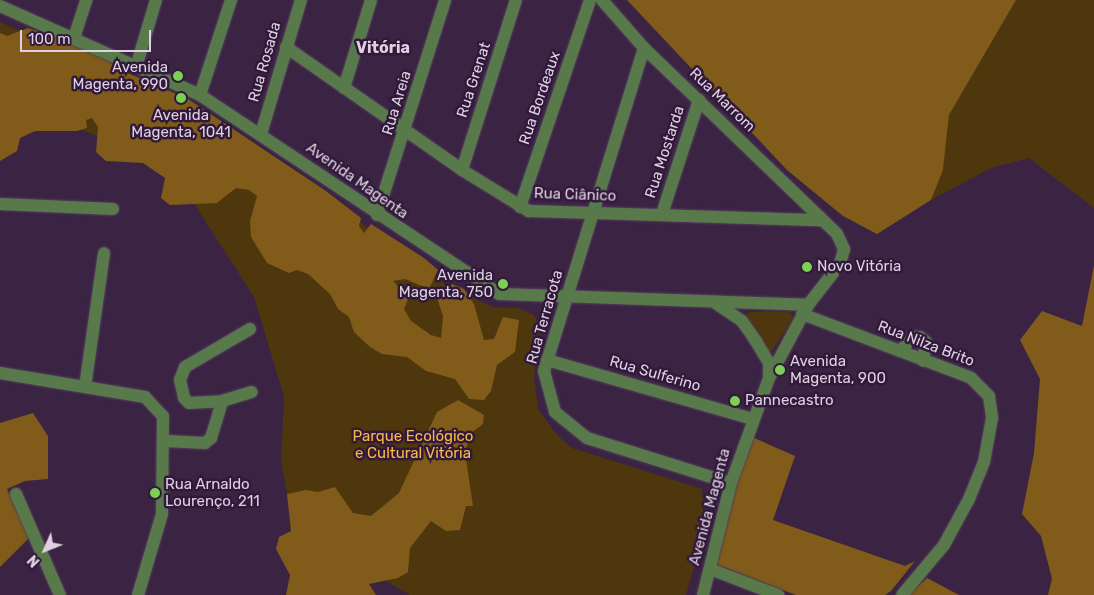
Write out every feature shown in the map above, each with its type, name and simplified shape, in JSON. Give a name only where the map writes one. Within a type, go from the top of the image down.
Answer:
[{"type":"street","points":[[74,38],[86,0]]},
{"type":"street","points":[[136,67],[156,0]]},
{"type":"street","points":[[200,95],[231,0]]},
{"type":"street","name":"Rua Rosada","points":[[261,134],[301,0]]},
{"type":"street","points":[[344,88],[371,0]]},
{"type":"street","name":"Rua Areia","points":[[377,215],[406,130],[445,0]]},
{"type":"street","name":"Rua Grenat","points":[[462,170],[516,0]]},
{"type":"street","name":"Rua Bordeaux","points":[[520,207],[590,0]]},
{"type":"street","name":"Rua Marrom","points":[[602,0],[644,48],[837,234],[844,249],[840,264],[805,310]]},
{"type":"street","name":"Avenida Magenta","points":[[8,5],[74,38],[200,95],[261,134],[377,215],[499,294],[744,304],[805,310],[769,378],[730,483],[703,595]]},
{"type":"street","name":"Rua Ciânico","points":[[286,47],[462,170],[529,211],[822,220]]},
{"type":"street","name":"Rua Terracota","points":[[644,48],[544,371],[555,412],[587,438],[730,483]]},
{"type":"street","name":"Rua Mostarda","points":[[662,214],[699,100]]},
{"type":"street","points":[[0,204],[113,209]]},
{"type":"street","points":[[85,387],[104,253]]},
{"type":"street","points":[[715,303],[736,318],[769,363],[769,378]]},
{"type":"street","points":[[736,318],[744,304]]},
{"type":"street","name":"Rua Nilza Brito","points":[[805,310],[900,351],[971,378],[982,387],[993,406],[984,462],[969,499],[931,564],[902,595]]},
{"type":"street","points":[[250,329],[183,371],[181,389],[189,403],[222,402],[252,392]]},
{"type":"street","points":[[900,351],[913,337],[920,337],[926,342],[924,360]]},
{"type":"street","name":"Rua Sulferino","points":[[547,360],[753,419]]},
{"type":"street","points":[[0,373],[145,397],[163,416],[166,441],[162,514],[138,595]]},
{"type":"street","points":[[166,441],[205,444],[211,438],[222,402]]},
{"type":"street","points":[[16,494],[60,595]]},
{"type":"street","points":[[931,564],[947,561]]},
{"type":"street","points":[[710,569],[778,595]]},
{"type":"green space","points":[[1016,0],[1094,0],[1094,208],[1029,158],[991,168],[931,200],[943,170],[949,115]]},
{"type":"green space","name":"Parque Ecológico e Cultural Vitória","points":[[0,22],[115,73],[330,200],[446,285],[493,307],[519,308],[534,315],[540,327],[534,377],[538,409],[557,435],[572,448],[702,489],[704,532],[686,595],[410,595],[293,526],[281,461],[284,397],[254,297],[173,171],[0,92]]},
{"type":"green space","points":[[749,312],[788,312],[795,317],[770,353],[746,317]]},
{"type":"shaded area","points":[[627,0],[1016,0],[949,115],[943,170],[931,200],[877,234],[843,216],[787,170]]},
{"type":"shaded area","points":[[28,28],[43,33],[65,32],[95,48],[121,70],[188,99],[326,191],[361,218],[359,226],[364,233],[371,224],[424,258],[438,270],[429,289],[405,279],[393,281],[409,297],[404,309],[411,321],[431,335],[441,338],[443,316],[437,298],[452,284],[464,289],[474,304],[484,340],[494,339],[503,317],[519,320],[515,352],[497,365],[491,391],[484,400],[469,399],[455,379],[426,371],[407,357],[382,354],[370,347],[354,332],[349,317],[338,309],[330,294],[308,274],[297,270],[289,273],[267,263],[251,237],[250,221],[257,196],[249,190],[236,188],[217,203],[170,205],[161,198],[165,178],[143,163],[106,161],[96,152],[98,127],[92,118],[86,120],[87,128],[77,131],[35,131],[20,138],[17,151],[0,161],[0,33],[7,36]]},
{"type":"shaded area","points":[[1094,265],[1094,595],[1048,595],[1052,579],[1041,536],[1022,514],[1034,453],[1040,379],[1020,340],[1042,311],[1082,326]]},
{"type":"shaded area","points":[[458,400],[484,415],[483,424],[471,433],[465,452],[473,506],[466,506],[460,530],[446,531],[431,521],[410,548],[408,572],[398,578],[369,584],[376,595],[286,595],[290,575],[276,549],[279,537],[291,531],[287,494],[306,490],[318,492],[335,487],[353,513],[371,516],[399,493],[437,412]]},
{"type":"shaded area","points":[[33,413],[48,436],[48,479],[25,481],[7,489],[29,538],[0,567],[0,423]]},
{"type":"shaded area","points":[[752,437],[795,456],[773,520],[905,566],[915,561],[891,591],[885,595],[796,595],[713,563],[735,484]]},
{"type":"shaded area","points":[[927,578],[959,595],[908,595]]},
{"type":"place","name":"Avenida Magenta, 990","points":[[178,76]]},
{"type":"place","name":"Avenida Magenta, 1041","points":[[181,98]]},
{"type":"place","name":"Novo Vitória","points":[[807,267]]},
{"type":"place","name":"Avenida Magenta, 750","points":[[503,284]]},
{"type":"place","name":"Avenida Magenta, 900","points":[[780,370]]},
{"type":"place","name":"Pannecastro","points":[[735,401]]},
{"type":"place","name":"Rua Arnaldo Lourenço, 211","points":[[155,493]]},
{"type":"district","name":"Vitória","points":[[383,48]]}]
